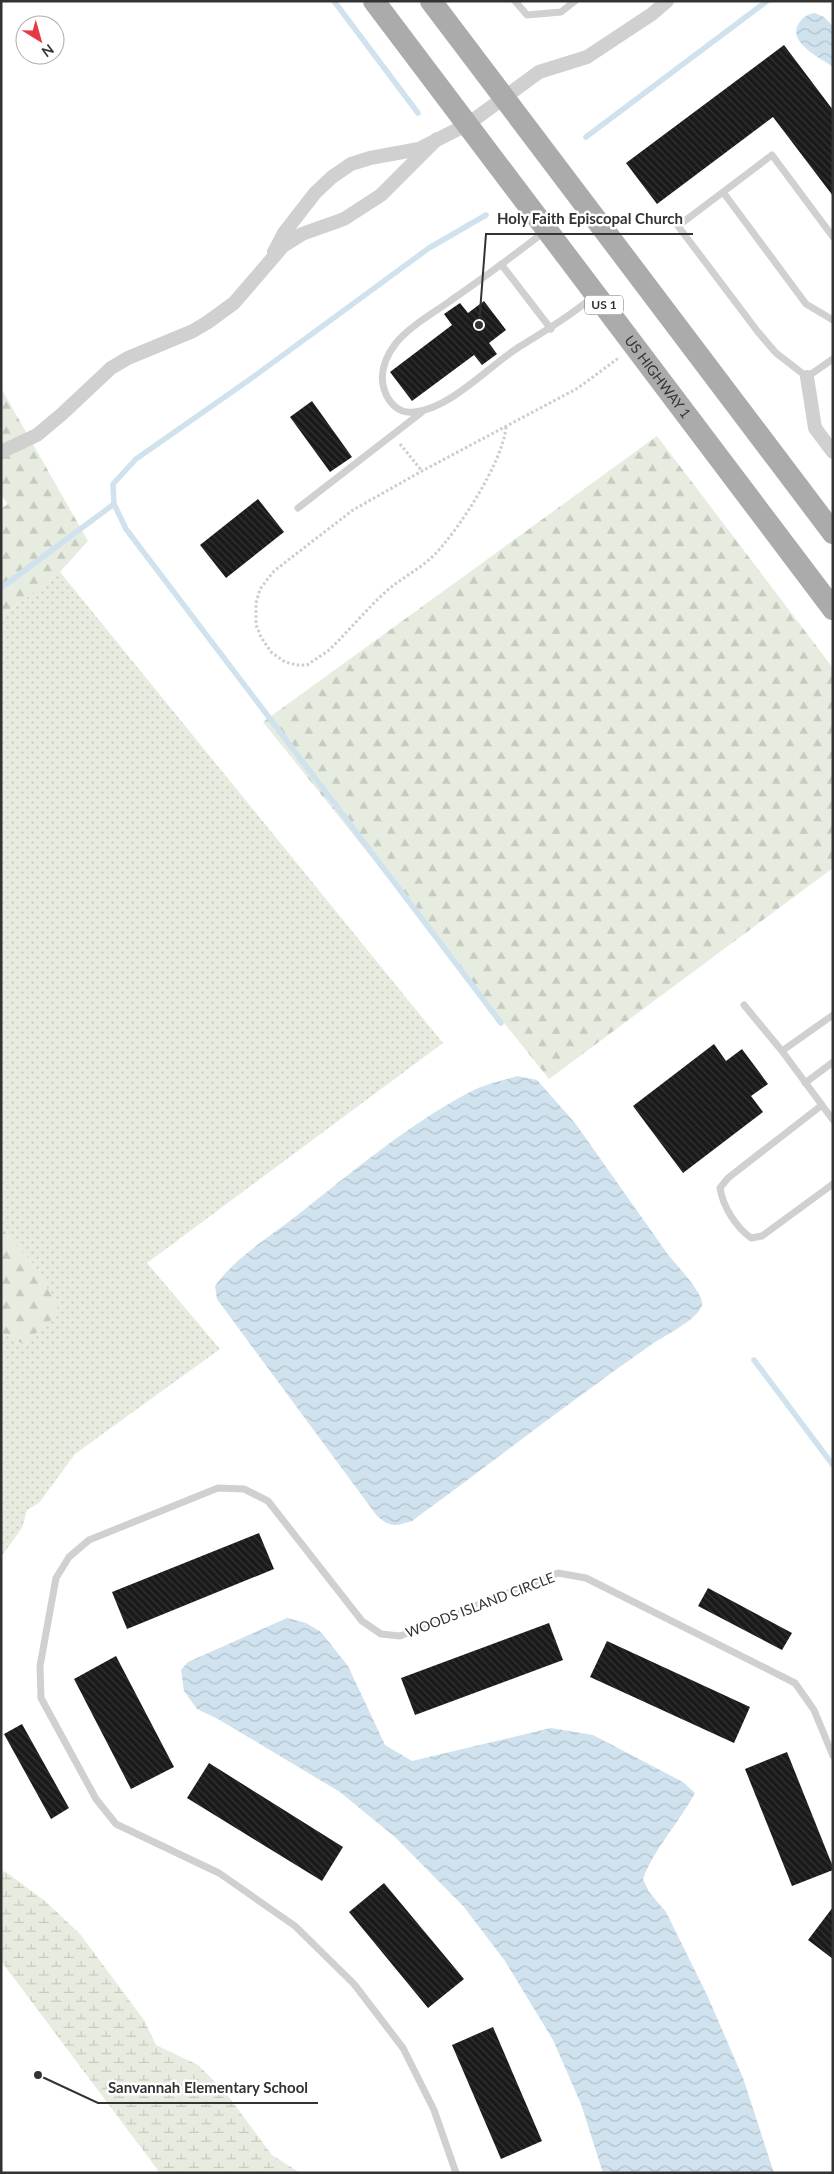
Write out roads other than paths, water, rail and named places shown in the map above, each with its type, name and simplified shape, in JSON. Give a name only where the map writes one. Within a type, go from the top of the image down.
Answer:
[{"type":"main road","name":"US HIGHWAY 1","points":[[374,1],[833,609]]},
{"type":"main road","points":[[432,1],[833,533]]},
{"type":"street","points":[[271,258],[284,234],[315,193],[332,176],[351,164],[370,158],[419,149],[468,124],[539,72],[587,57],[652,14],[667,1]]},
{"type":"street","points":[[1,452],[37,435],[111,368],[128,358],[193,331],[208,322],[234,302],[283,246],[302,234],[344,218],[380,195],[436,139]]},
{"type":"street","points":[[807,377],[815,428],[833,452]]},
{"type":"lane","points":[[515,1],[527,15],[561,12],[575,1]]},
{"type":"lane","points":[[833,237],[772,155],[678,226],[776,353],[807,377],[833,359]]},
{"type":"lane","points":[[723,192],[806,304],[833,320]]},
{"type":"lane","points":[[547,230],[426,318],[398,342],[388,355],[383,369],[382,382],[386,396],[392,405],[409,412],[443,402],[519,347],[551,329],[596,294]]},
{"type":"lane","points":[[501,264],[551,329]]},
{"type":"lane","points":[[298,508],[427,408]]},
{"type":"lane","points":[[744,1005],[782,1051],[833,1120]]},
{"type":"lane","points":[[782,1051],[833,1015]]},
{"type":"lane","points":[[805,1083],[833,1062]]},
{"type":"lane","points":[[822,1106],[728,1178],[720,1188],[723,1202],[744,1232],[751,1238],[762,1236],[833,1184]]},
{"type":"lane","name":"WOODS ISLAND CIRCLE","points":[[456,2173],[434,2110],[403,2048],[354,1984],[295,1926],[219,1873],[116,1824],[96,1800],[41,1698],[40,1666],[56,1578],[69,1557],[89,1540],[218,1488],[244,1488],[260,1495],[277,1510],[362,1621],[381,1634],[400,1636],[558,1574],[586,1578],[795,1683],[814,1710],[833,1756]]},
{"type":"water","points":[[815,13],[824,17],[833,26],[833,67],[807,49],[797,37],[796,30],[799,23],[806,16]]},
{"type":"water","points":[[517,1076],[537,1080],[575,1123],[669,1256],[695,1287],[702,1300],[702,1305],[699,1311],[686,1323],[618,1368],[412,1521],[398,1525],[386,1523],[377,1516],[217,1299],[215,1286],[232,1266],[252,1249],[402,1134],[475,1089]]},
{"type":"water","points":[[287,1618],[306,1623],[321,1632],[348,1666],[385,1745],[412,1761],[551,1728],[593,1735],[683,1782],[695,1793],[654,1856],[643,1879],[649,1892],[666,1912],[707,1995],[743,2078],[774,2173],[603,2173],[581,2104],[553,2040],[505,1961],[464,1907],[396,1838],[340,1792],[218,1719],[197,1709],[184,1691],[181,1670],[188,1662]]},
{"type":"waterway","points":[[334,1],[418,113]]},
{"type":"waterway","points":[[586,137],[767,1]]},
{"type":"waterway","points":[[486,215],[429,248],[249,380],[136,459],[113,484],[114,504],[126,529],[501,1023]]},
{"type":"waterway","points":[[1,588],[114,504]]},
{"type":"waterway","points":[[754,1360],[833,1465]]},
{"type":"place","name":"Holy Faith Episcopal Church","points":[[479,325]]},
{"type":"place","name":"Sanvannah Elementary School","points":[[38,2075]]}]
